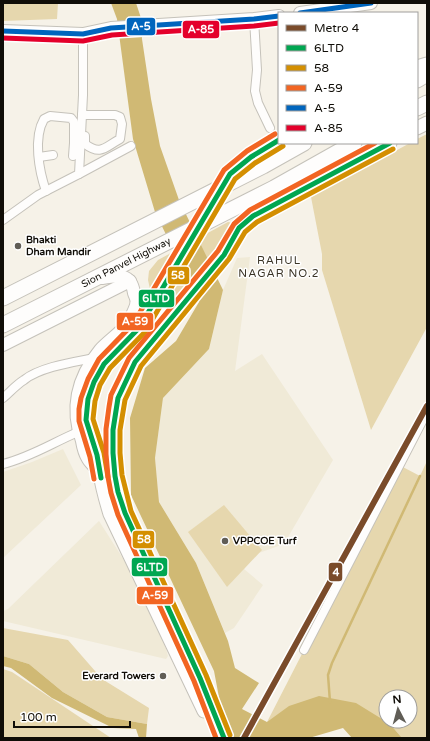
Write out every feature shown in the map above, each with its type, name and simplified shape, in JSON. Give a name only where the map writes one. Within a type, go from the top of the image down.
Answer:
[{"type":"highway","points":[[418,79],[427,74]]},
{"type":"highway","points":[[418,108],[427,103]]},
{"type":"highway","points":[[3,298],[302,144]]},
{"type":"highway","name":"Sion Panvel Highway","points":[[3,325],[274,188],[352,144]]},
{"type":"main road","points":[[418,128],[427,123]]},
{"type":"main road","points":[[200,689],[115,526],[104,495],[97,455],[86,420],[86,410],[94,382],[104,364],[139,328],[146,318],[230,174],[260,150],[278,141]]},
{"type":"main road","points":[[239,228],[253,216],[388,144]]},
{"type":"main road","points":[[218,735],[200,689],[122,508],[114,463],[114,417],[118,399],[135,362],[224,255],[239,228],[257,205],[274,188]]},
{"type":"main road","points":[[137,302],[175,315]]},
{"type":"street","points":[[307,12],[371,3]]},
{"type":"street","points":[[3,31],[83,34],[111,28],[278,16]]},
{"type":"street","points":[[254,19],[257,70],[256,91],[258,103],[270,128]]},
{"type":"street","points":[[83,34],[84,115],[85,144],[98,151],[120,139],[122,124],[120,117],[109,114],[84,115]]},
{"type":"street","points":[[74,156],[84,115]]},
{"type":"street","points":[[46,191],[40,171],[38,138],[42,122],[46,118],[50,116],[61,116],[74,120],[79,174]]},
{"type":"street","points":[[110,145],[114,155]]},
{"type":"street","points":[[3,220],[8,215],[46,191],[131,146]]},
{"type":"street","points":[[39,157],[53,155]]},
{"type":"street","points":[[91,280],[121,276],[130,281],[133,285],[137,302],[126,325],[94,358],[81,381],[77,395],[76,411],[78,432],[88,459],[100,473]]},
{"type":"street","points":[[3,345],[130,281]]},
{"type":"street","points":[[3,398],[25,379],[39,372],[53,367],[94,358]]},
{"type":"street","points":[[304,650],[427,412]]},
{"type":"street","points":[[3,464],[35,454],[78,432]]},
{"type":"shaded area","points":[[3,3],[58,3],[57,19],[3,21]]},
{"type":"shaded area","points":[[111,3],[136,3],[141,18],[142,39],[160,146],[179,200],[223,290],[209,349],[163,398],[155,458],[159,502],[196,563],[228,641],[235,668],[259,683],[242,709],[267,722],[289,706],[319,696],[356,703],[378,717],[378,729],[394,729],[402,738],[352,738],[343,728],[309,738],[211,738],[226,734],[214,671],[131,495],[130,418],[145,368],[176,341],[199,302],[155,212],[133,139],[117,19]]},
{"type":"shaded area","points":[[427,134],[427,327],[371,430],[322,270],[322,254],[311,197],[408,144],[418,144],[418,138]]},
{"type":"shaded area","points":[[228,222],[233,223],[221,244],[206,268],[188,289],[170,304],[163,302],[155,296],[150,289],[148,280],[149,271],[158,260]]},
{"type":"shaded area","points":[[250,257],[235,371],[262,354],[333,460],[284,544],[253,555],[244,569],[263,585],[234,628],[225,633],[196,563],[159,502],[155,458],[163,398],[209,349],[223,290],[237,258]]},
{"type":"shaded area","points":[[63,449],[81,485],[3,558],[3,472]]},
{"type":"shaded area","points":[[427,461],[427,738],[402,738],[394,729],[418,729],[418,689],[378,689],[378,724],[266,724],[399,465],[420,476]]},
{"type":"shaded area","name":"VPPCOE Turf","points":[[224,505],[262,550],[227,587],[188,532]]},
{"type":"shaded area","points":[[99,521],[129,568],[161,631],[168,656],[166,659],[3,621],[3,611],[8,609]]},
{"type":"shaded area","points":[[3,628],[68,640],[102,679],[149,708],[147,724],[107,717],[63,692],[29,664],[3,656]]},
{"type":"shaded area","points":[[3,656],[29,664],[63,692],[107,717],[147,724],[146,738],[139,738],[136,729],[113,728],[52,698],[11,668],[3,666]]},
{"type":"shaded area","points":[[3,669],[12,672],[111,738],[3,738]]},
{"type":"waterway","points":[[330,702],[328,675],[332,663],[420,476]]},
{"type":"metro line","name":"4","points":[[244,738],[427,406]]},
{"type":"transit line","name":"A-5","points":[[307,12],[371,3]]},
{"type":"transit line","name":"A-5","points":[[3,31],[83,34],[111,28],[278,16]]},
{"type":"transit line","name":"A-85","points":[[3,38],[83,41],[112,35],[278,23]]},
{"type":"transit line","name":"A-59","points":[[94,479],[90,457],[79,421],[81,398],[88,379],[99,359],[133,324],[224,170],[247,151],[275,134]]},
{"type":"transit line","name":"6LTD","points":[[101,478],[97,455],[86,420],[88,399],[94,382],[104,364],[139,328],[230,174],[251,157],[278,141]]},
{"type":"transit line","name":"A-59","points":[[216,738],[194,681],[118,515],[111,493],[106,454],[106,429],[111,395],[129,358],[218,251],[234,224],[250,210],[373,144]]},
{"type":"transit line","name":"6LTD","points":[[224,738],[200,678],[125,513],[118,492],[113,453],[113,430],[118,398],[135,362],[224,255],[239,228],[253,216],[388,144]]},
{"type":"transit line","name":"58","points":[[108,477],[104,453],[93,419],[95,401],[100,385],[110,368],[145,332],[235,179],[255,163],[283,146]]},
{"type":"transit line","name":"58","points":[[230,735],[206,675],[131,511],[122,475],[120,453],[120,430],[125,400],[141,366],[229,259],[245,232],[257,222],[393,149]]},
{"type":"place","name":"Bhakti Dham Mandir","points":[[18,246]]},
{"type":"place","name":"VPPCOE Turf","points":[[225,541]]},
{"type":"place","name":"Everard Towers","points":[[163,676]]},
{"type":"district","name":"RAHUL NAGAR NO.2","points":[[279,266]]}]
